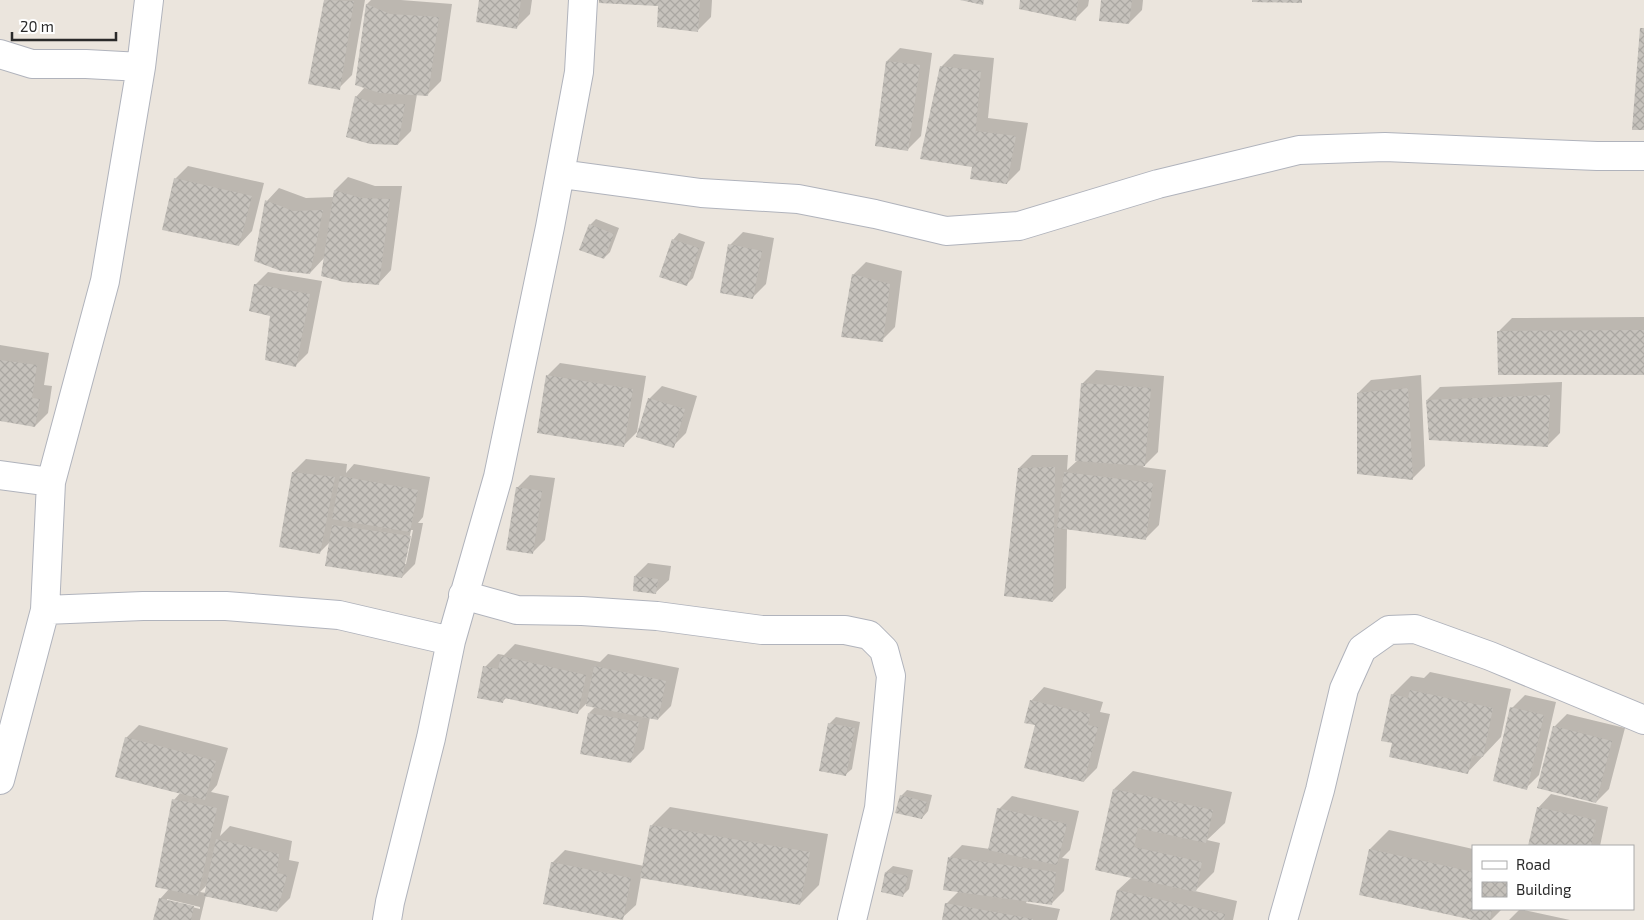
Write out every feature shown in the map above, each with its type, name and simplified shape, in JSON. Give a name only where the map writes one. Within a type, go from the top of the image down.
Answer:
[{"type":"street","points":[[0,780],[45,610],[51,482],[104,281],[141,67],[149,0]]},
{"type":"street","points":[[387,920],[394,884],[431,738],[451,641],[498,477],[579,72],[583,0]]},
{"type":"street","points":[[0,54],[32,64],[141,67]]},
{"type":"street","points":[[560,174],[701,194],[798,199],[875,214],[946,231],[1019,226],[1158,184],[1298,150],[1385,147],[1597,156],[1644,156]]},
{"type":"street","points":[[0,474],[51,482]]},
{"type":"street","points":[[463,595],[517,610],[582,611],[657,616],[762,630],[845,630],[869,635],[884,650],[891,676],[879,808],[852,920]]},
{"type":"street","points":[[45,610],[142,606],[226,606],[339,615],[451,641]]},
{"type":"street","points":[[1282,920],[1320,790],[1344,689],[1362,650],[1389,630],[1415,629],[1490,656],[1644,720]]},
{"type":"building","points":[[324,0],[354,1],[340,90],[308,84]]},
{"type":"building","points":[[479,0],[521,0],[517,29],[476,22]]},
{"type":"building","points":[[599,0],[700,0],[698,32],[657,27],[658,6],[599,3]]},
{"type":"building","points":[[960,0],[984,0],[983,5]]},
{"type":"building","points":[[1020,0],[1078,0],[1076,21],[1019,9]]},
{"type":"building","points":[[1101,0],[1132,0],[1129,24],[1099,21]]},
{"type":"building","points":[[1252,0],[1302,0],[1302,3],[1252,2]]},
{"type":"building","points":[[366,4],[390,14],[439,17],[428,96],[380,93],[355,85]]},
{"type":"building","points":[[1640,28],[1644,28],[1644,130],[1632,130]]},
{"type":"building","points":[[886,61],[920,65],[908,151],[875,146]]},
{"type":"building","points":[[940,66],[981,71],[975,138],[976,131],[1016,136],[1007,184],[970,179],[972,167],[920,159]]},
{"type":"building","points":[[355,96],[377,105],[405,104],[398,145],[370,144],[346,137]]},
{"type":"building","points":[[174,178],[252,196],[239,246],[162,230]]},
{"type":"building","points":[[334,190],[361,198],[390,199],[379,285],[344,282],[321,276]]},
{"type":"building","points":[[265,200],[293,211],[323,210],[310,274],[281,271],[254,261]]},
{"type":"building","points":[[589,224],[614,234],[604,259],[579,250]]},
{"type":"building","points":[[672,239],[699,248],[687,286],[659,277]]},
{"type":"building","points":[[728,244],[762,251],[753,299],[720,293]]},
{"type":"building","points":[[852,274],[890,284],[883,342],[841,337]]},
{"type":"building","points":[[254,284],[310,294],[296,367],[265,360],[270,316],[249,311]]},
{"type":"building","points":[[1644,330],[1644,375],[1498,375],[1497,331]]},
{"type":"building","points":[[0,360],[37,365],[32,398],[40,399],[35,427],[0,421]]},
{"type":"building","points":[[546,375],[633,389],[624,447],[537,433]]},
{"type":"building","points":[[1081,383],[1151,388],[1145,466],[1075,461]]},
{"type":"building","points":[[1408,388],[1413,480],[1357,474],[1357,393]]},
{"type":"building","points":[[1550,395],[1548,447],[1429,440],[1426,400]]},
{"type":"building","points":[[648,398],[685,409],[674,448],[636,437]]},
{"type":"building","points":[[1055,467],[1053,602],[1004,596],[1018,468]]},
{"type":"building","points":[[292,472],[335,477],[320,554],[279,547]]},
{"type":"building","points":[[1064,472],[1153,483],[1146,540],[1057,528]]},
{"type":"building","points":[[340,476],[418,490],[410,532],[332,519]]},
{"type":"building","points":[[516,487],[542,491],[533,554],[506,550]]},
{"type":"building","points":[[332,525],[411,536],[402,578],[325,566]]},
{"type":"building","points":[[634,576],[658,579],[656,594],[633,591]]},
{"type":"building","points":[[501,656],[586,675],[578,714],[504,698],[503,703],[477,698],[483,666],[498,669]]},
{"type":"building","points":[[594,666],[666,681],[658,720],[586,706]]},
{"type":"building","points":[[1410,690],[1493,708],[1483,757],[1472,755],[1468,774],[1389,757],[1392,743],[1381,741],[1391,694],[1408,698]]},
{"type":"building","points":[[1030,700],[1090,714],[1088,725],[1098,727],[1084,782],[1024,768],[1035,725],[1024,723]]},
{"type":"building","points":[[1510,707],[1544,715],[1527,790],[1493,781]]},
{"type":"building","points":[[588,713],[639,722],[631,763],[580,754]]},
{"type":"building","points":[[828,723],[855,728],[846,776],[819,771]]},
{"type":"building","points":[[1553,726],[1612,741],[1596,803],[1537,788]]},
{"type":"building","points":[[125,737],[216,761],[205,800],[115,777]]},
{"type":"building","points":[[1113,789],[1213,810],[1206,843],[1138,828],[1134,847],[1202,862],[1196,892],[1095,870]]},
{"type":"building","points":[[900,795],[927,802],[922,819],[895,813]]},
{"type":"building","points":[[172,799],[217,808],[198,896],[155,887]]},
{"type":"building","points":[[1537,807],[1596,820],[1591,845],[1528,845]]},
{"type":"building","points":[[997,808],[1067,824],[1057,865],[988,850]]},
{"type":"building","points":[[650,825],[810,852],[800,905],[640,878]]},
{"type":"building","points":[[216,839],[279,854],[277,873],[287,875],[277,912],[204,896]]},
{"type":"building","points":[[1369,849],[1472,872],[1472,910],[1492,910],[1490,920],[1473,920],[1359,895]]},
{"type":"building","points":[[948,857],[1056,872],[1052,905],[943,890]]},
{"type":"building","points":[[551,862],[631,878],[623,920],[543,904]]},
{"type":"building","points":[[885,872],[908,876],[903,897],[881,892]]},
{"type":"building","points":[[1117,890],[1225,914],[1224,920],[1110,920]]},
{"type":"building","points":[[159,898],[194,906],[191,920],[153,920]]},
{"type":"building","points":[[945,903],[1033,919],[1033,920],[942,920]]}]
